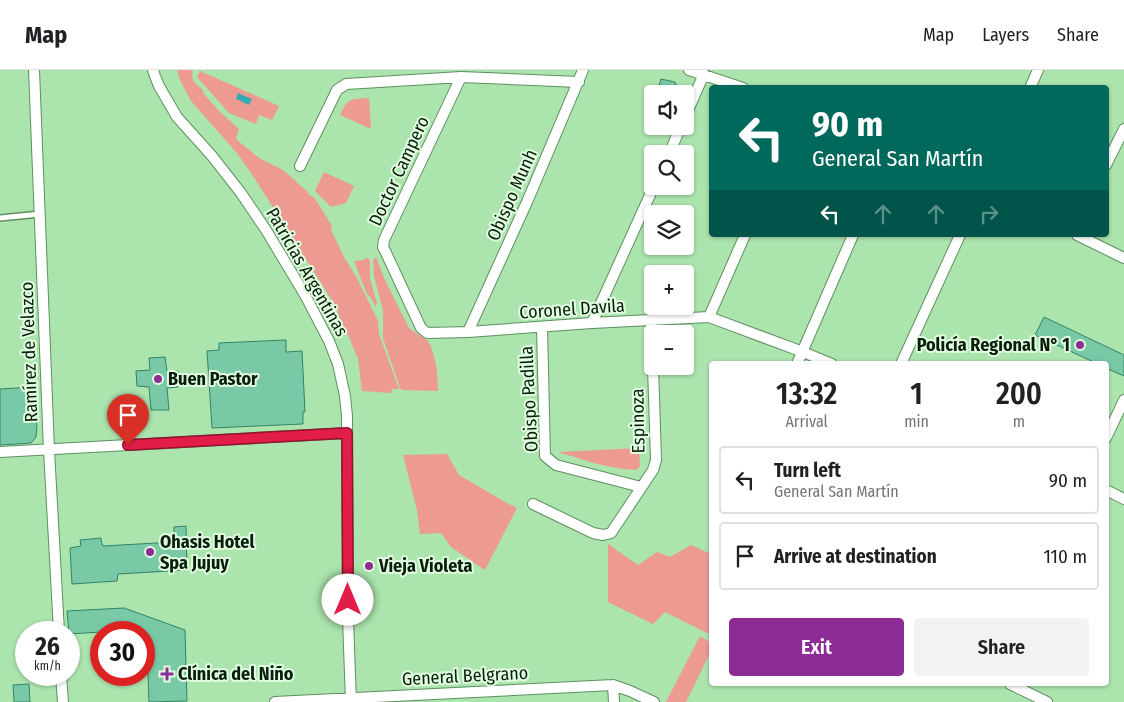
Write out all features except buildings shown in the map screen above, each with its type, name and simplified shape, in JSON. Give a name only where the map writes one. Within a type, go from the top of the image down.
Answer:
[{"type":"street","name":"Ramírez de Velazco","points":[[34,70],[49,450],[58,621]]},
{"type":"street","name":"Patricias Argentinas","points":[[154,70],[154,76],[177,117],[212,156],[241,193],[294,275],[329,341],[341,376],[347,416],[348,619],[351,700]]},
{"type":"street","name":"Obispo Munh","points":[[468,332],[527,202],[583,70]]},
{"type":"street","points":[[689,70],[735,85]]},
{"type":"street","points":[[1031,85],[1038,70]]},
{"type":"street","points":[[694,97],[704,74]]},
{"type":"street","points":[[300,166],[337,90],[346,84],[461,77],[579,82]]},
{"type":"street","name":"Doctor Campero","points":[[427,333],[421,328],[383,247],[384,240],[461,77]]},
{"type":"street","points":[[1109,159],[1124,129]]},
{"type":"street","points":[[592,324],[650,195]]},
{"type":"street","points":[[709,317],[744,237]]},
{"type":"street","points":[[798,361],[852,237]]},
{"type":"street","points":[[902,361],[959,237]]},
{"type":"street","points":[[1081,237],[1124,258]]},
{"type":"street","name":"Coronel Davila","points":[[427,333],[709,317],[825,361]]},
{"type":"street","name":"Espinoza","points":[[651,320],[651,325]]},
{"type":"street","name":"Obispo Padilla","points":[[542,327],[545,456],[556,465],[640,488]]},
{"type":"street","name":"Espinoza","points":[[533,504],[592,533],[603,535],[611,533],[652,470],[656,460],[652,375]]},
{"type":"street","points":[[1109,432],[1124,400]]},
{"type":"street","points":[[0,452],[347,433]]},
{"type":"street","points":[[1109,492],[1124,499]]},
{"type":"street","points":[[613,685],[614,702]]},
{"type":"street","name":"General Belgrano","points":[[274,702],[351,700],[613,685],[654,702]]},
{"type":"street","points":[[62,686],[63,702]]},
{"type":"street","points":[[1014,686],[1047,702]]},
{"type":"lane","points":[[0,218],[40,214]]},
{"type":"shaded area","points":[[177,70],[193,70],[193,79],[203,90],[203,93],[239,129],[237,140],[259,158],[283,170],[309,195],[314,197],[332,226],[331,231],[378,321],[379,334],[399,389],[392,389],[391,393],[362,391],[358,359],[333,302],[237,153],[191,101]]},
{"type":"shaded area","points":[[200,71],[279,106],[272,120],[259,115],[256,124],[229,113],[197,77]]},
{"type":"shaded area","points":[[369,98],[371,129],[340,115],[350,100]]},
{"type":"shaded area","points":[[324,172],[354,186],[346,203],[331,207],[315,191]]},
{"type":"shaded area","points":[[376,257],[385,280],[409,328],[428,341],[431,347],[436,365],[438,391],[402,390],[400,388],[383,338],[383,310],[374,276],[373,260]]},
{"type":"shaded area","points":[[366,258],[370,262],[370,279],[377,303],[376,306],[367,294],[354,261]]},
{"type":"shaded area","points":[[639,448],[640,466],[637,470],[607,466],[558,452]]},
{"type":"shaded area","points":[[447,454],[459,475],[517,508],[485,570],[451,547],[441,533],[420,534],[417,510],[403,455]]},
{"type":"shaded area","points":[[608,544],[638,565],[657,552],[670,557],[691,545],[709,553],[709,634],[665,612],[653,624],[608,602]]},
{"type":"shaded area","points":[[700,636],[709,642],[709,655],[686,702],[666,702]]},
{"type":"water","points":[[238,93],[252,99],[249,105],[236,99]]},
{"type":"place","name":"Policía Regional N° 1","points":[[1080,345]]},
{"type":"place","name":"Buen Pastor","points":[[158,379]]},
{"type":"place","name":"Ohasis Hotel Spa Jujuy","points":[[150,552]]},
{"type":"place","name":"Vieja Violeta","points":[[369,566]]},
{"type":"place","name":"Clínica del Niño","points":[[167,674]]},
{"type":"route","points":[[128,445],[347,433],[348,600]]}]
